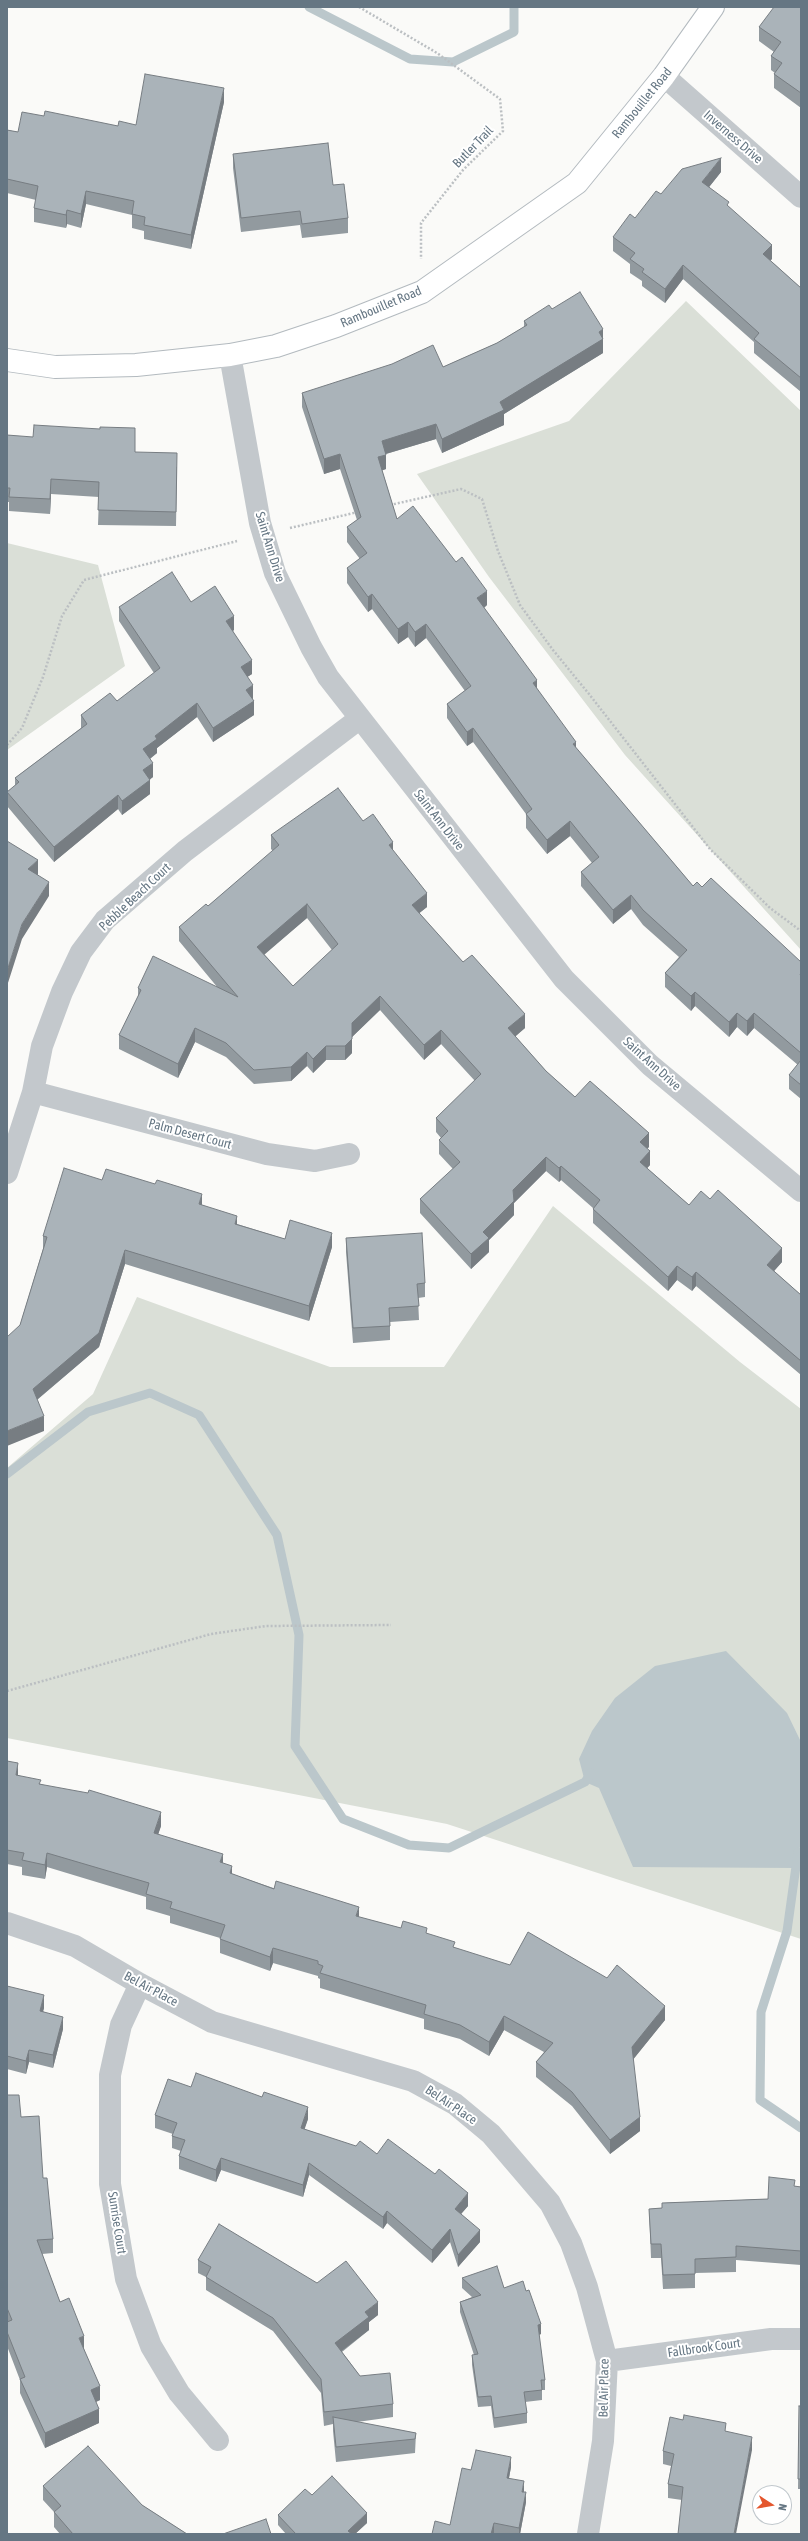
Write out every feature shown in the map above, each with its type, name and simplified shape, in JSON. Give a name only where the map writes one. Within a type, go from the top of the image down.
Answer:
[{"type":"street","name":"Rambouillet Road","points":[[7,360],[55,367],[136,364],[230,356],[276,346],[336,326],[422,292],[577,183],[664,76],[713,7]]},
{"type":"street","name":"Inverness Drive","points":[[664,76],[801,197]]},
{"type":"street","name":"Saint Ann Drive","points":[[230,356],[260,523],[275,573],[314,653],[328,677],[359,719],[564,979],[650,1065],[801,1191]]},
{"type":"street","name":"Pebble Beach Court","points":[[7,1173],[33,1092],[42,1046],[62,992],[81,952],[106,920],[185,851],[359,719]]},
{"type":"street","name":"Palm Desert Court","points":[[33,1092],[267,1154],[315,1161],[349,1154]]},
{"type":"street","name":"Bel Air Place","points":[[7,1923],[75,1946],[140,1984],[212,2022],[413,2081],[455,2104],[491,2134],[550,2203],[571,2243],[587,2286],[606,2361],[603,2442],[588,2534]]},
{"type":"street","name":"Sunrise Court","points":[[140,1984],[121,2025],[110,2075],[110,2184],[126,2280],[151,2346],[179,2393],[218,2440]]},
{"type":"street","name":"Fallbrook Court","points":[[606,2361],[771,2339],[801,2340]]},
{"type":"path","name":"Butler Trail","points":[[359,7],[436,53],[500,99],[503,131],[463,170],[421,223],[422,292]]},
{"type":"path","points":[[386,506],[461,489],[482,499],[498,551],[520,605],[553,650],[710,849],[770,908],[801,931]]},
{"type":"path","points":[[287,529],[363,511]]},
{"type":"path","points":[[7,745],[22,728],[43,677],[62,616],[84,580],[241,540]]},
{"type":"path","points":[[7,1690],[211,1634],[266,1626],[391,1625]]},
{"type":"shaded area","points":[[686,301],[801,411],[801,950],[625,755],[489,577],[417,474],[569,421]]},
{"type":"shaded area","points":[[7,543],[98,565],[125,666],[7,750]]},
{"type":"shaded area","points":[[553,1206],[740,1362],[801,1409],[801,1939],[447,1824],[7,1738],[7,1468],[93,1394],[137,1297],[330,1367],[444,1367]]},
{"type":"shaded area","points":[[726,1651],[787,1713],[801,1742],[801,1841],[796,1868],[633,1867],[599,1788],[585,1782],[579,1759],[592,1731],[615,1698],[655,1666]]},
{"type":"building","points":[[774,7],[801,7],[801,93],[774,74],[782,63],[771,56],[781,42],[759,27]]},
{"type":"building","points":[[145,74],[224,88],[191,235],[144,225],[145,217],[132,214],[134,201],[86,191],[81,214],[67,210],[66,215],[34,208],[38,186],[7,179],[7,130],[18,132],[22,112],[44,116],[45,111],[118,126],[119,121],[136,125]]},
{"type":"building","points":[[328,143],[333,185],[344,184],[348,218],[302,224],[300,211],[241,218],[233,154]]},
{"type":"building","points":[[721,158],[702,182],[729,202],[727,205],[772,245],[763,254],[801,288],[801,378],[754,339],[759,333],[683,265],[665,289],[642,272],[644,269],[630,259],[635,253],[613,237],[630,214],[635,218],[656,191],[661,194],[682,169]]},
{"type":"building","points":[[580,292],[603,329],[599,332],[603,339],[500,402],[504,410],[442,439],[436,424],[382,441],[386,455],[378,457],[397,519],[413,506],[456,562],[462,557],[487,591],[477,598],[537,680],[533,683],[576,742],[573,744],[693,886],[697,882],[702,887],[711,878],[801,962],[801,1053],[754,1013],[747,1021],[737,1013],[729,1022],[695,992],[691,996],[665,973],[687,950],[643,910],[631,895],[613,910],[581,872],[599,857],[570,821],[547,840],[526,814],[532,809],[473,728],[467,732],[447,704],[471,686],[426,624],[415,632],[408,622],[398,629],[372,594],[368,597],[347,568],[367,553],[347,527],[361,517],[340,454],[324,459],[302,393],[392,364],[433,345],[443,367],[497,343],[527,325],[524,321],[549,305],[552,309]]},
{"type":"building","points":[[34,425],[100,429],[100,427],[135,428],[135,452],[177,453],[176,512],[98,510],[99,482],[51,479],[50,499],[9,497],[10,488],[7,488],[7,435],[33,437]]},
{"type":"building","points":[[172,572],[191,602],[215,586],[234,616],[226,621],[252,660],[241,667],[253,685],[246,690],[254,701],[213,728],[197,703],[155,736],[157,739],[143,749],[153,763],[143,770],[150,780],[122,801],[118,795],[54,847],[7,792],[19,782],[15,778],[87,724],[81,715],[110,693],[117,701],[160,668],[119,607]]},
{"type":"building","points":[[338,788],[363,821],[373,814],[393,842],[389,845],[427,893],[412,905],[463,962],[472,955],[525,1014],[508,1028],[546,1071],[575,1097],[590,1081],[649,1133],[640,1142],[650,1151],[640,1162],[689,1205],[701,1191],[710,1199],[718,1190],[782,1248],[767,1265],[801,1295],[801,1361],[696,1272],[692,1277],[677,1266],[668,1277],[593,1209],[600,1200],[561,1166],[559,1168],[546,1157],[513,1190],[514,1201],[483,1232],[489,1238],[471,1254],[420,1199],[460,1162],[439,1140],[448,1131],[436,1118],[481,1074],[441,1030],[424,1045],[380,996],[352,1023],[352,1039],[345,1046],[326,1046],[313,1059],[307,1052],[291,1067],[254,1070],[226,1043],[195,1028],[178,1064],[119,1035],[141,990],[138,988],[153,956],[238,997],[179,927],[206,904],[208,906],[279,845],[271,835]],"holes":[[[307,904],[338,944],[293,986],[257,947]]]},
{"type":"building","points":[[7,841],[38,860],[28,869],[49,882],[22,924],[7,971]]},
{"type":"building","points":[[801,1060],[801,1085],[789,1075]]},
{"type":"building","points":[[64,1168],[102,1180],[106,1169],[155,1184],[157,1180],[202,1194],[199,1204],[237,1216],[235,1224],[285,1239],[290,1220],[332,1233],[309,1306],[125,1250],[99,1333],[33,1389],[44,1416],[7,1431],[7,1337],[20,1325],[47,1237],[43,1236]]},
{"type":"building","points":[[422,1233],[425,1283],[417,1284],[419,1306],[389,1308],[390,1326],[353,1328],[346,1238]]},
{"type":"building","points":[[7,1761],[18,1763],[16,1775],[41,1780],[39,1784],[88,1793],[89,1790],[161,1812],[154,1833],[223,1854],[220,1862],[232,1866],[230,1873],[274,1889],[276,1881],[359,1907],[356,1916],[401,1928],[403,1921],[427,1928],[426,1933],[455,1942],[453,1947],[510,1965],[528,1932],[607,1978],[617,1965],[665,2006],[632,2047],[640,2117],[610,2140],[572,2092],[536,2062],[553,2043],[504,2016],[489,2042],[460,2025],[424,2014],[426,2005],[320,1973],[323,1966],[318,1964],[318,1961],[273,1948],[270,1957],[220,1939],[225,1925],[170,1908],[172,1902],[146,1894],[149,1883],[47,1853],[45,1865],[22,1860],[24,1853],[7,1850]]},
{"type":"building","points":[[7,1986],[44,1995],[40,2011],[63,2017],[53,2055],[29,2050],[26,2061],[7,2056]]},
{"type":"building","points":[[196,2073],[262,2097],[264,2092],[308,2107],[301,2128],[356,2146],[360,2141],[377,2154],[388,2139],[435,2174],[439,2169],[468,2193],[455,2209],[480,2230],[458,2255],[450,2229],[432,2250],[387,2211],[383,2217],[309,2163],[303,2185],[221,2158],[216,2170],[179,2156],[185,2140],[172,2136],[177,2123],[155,2115],[168,2079],[191,2087]]},
{"type":"building","points":[[7,2095],[19,2095],[21,2117],[39,2116],[43,2178],[47,2178],[53,2239],[37,2240],[60,2302],[69,2298],[84,2336],[79,2338],[100,2386],[91,2390],[99,2409],[45,2433],[20,2379],[25,2377],[7,2332],[7,2322],[12,2320],[7,2308]]},
{"type":"building","points":[[769,2177],[795,2180],[794,2186],[801,2187],[801,2251],[736,2246],[736,2257],[695,2259],[695,2274],[663,2275],[661,2244],[651,2244],[649,2209],[662,2208],[662,2203],[768,2199]]},
{"type":"building","points":[[219,2224],[317,2283],[346,2261],[378,2302],[365,2312],[369,2317],[335,2343],[360,2376],[390,2373],[393,2404],[324,2412],[321,2379],[273,2318],[206,2277],[211,2267],[198,2260]]},
{"type":"building","points":[[497,2266],[504,2288],[523,2281],[526,2291],[529,2290],[541,2324],[538,2325],[545,2380],[541,2380],[542,2390],[524,2392],[527,2413],[494,2418],[491,2396],[478,2397],[472,2355],[478,2354],[460,2302],[481,2295],[462,2278]]},
{"type":"building","points":[[799,2406],[801,2406],[801,2479],[798,2479]]},
{"type":"building","points":[[684,2415],[726,2423],[725,2431],[752,2437],[734,2534],[678,2534],[683,2487],[668,2484],[674,2454],[663,2451],[670,2417],[683,2420]]},
{"type":"building","points":[[333,2417],[416,2433],[415,2439],[336,2447]]},
{"type":"building","points":[[88,2446],[142,2505],[187,2534],[73,2534],[54,2512],[61,2506],[43,2486]]},
{"type":"building","points":[[476,2450],[511,2457],[507,2478],[524,2481],[522,2492],[526,2492],[519,2528],[494,2523],[491,2534],[432,2534],[435,2521],[450,2525],[462,2468],[471,2470]]},
{"type":"building","points":[[332,2476],[367,2513],[348,2531],[352,2534],[296,2534],[278,2515],[305,2489],[312,2495]]},
{"type":"building","points":[[266,2519],[271,2534],[223,2534]]},
{"type":"waterway","points":[[309,7],[410,59],[453,62],[514,32],[514,7]]},
{"type":"waterway","points":[[7,1474],[88,1412],[150,1393],[199,1415],[277,1535],[299,1635],[295,1746],[343,1819],[409,1845],[449,1848],[585,1782],[591,1773]]},
{"type":"waterway","points":[[798,1852],[787,1931],[761,2012],[760,2100],[801,2128]]}]
